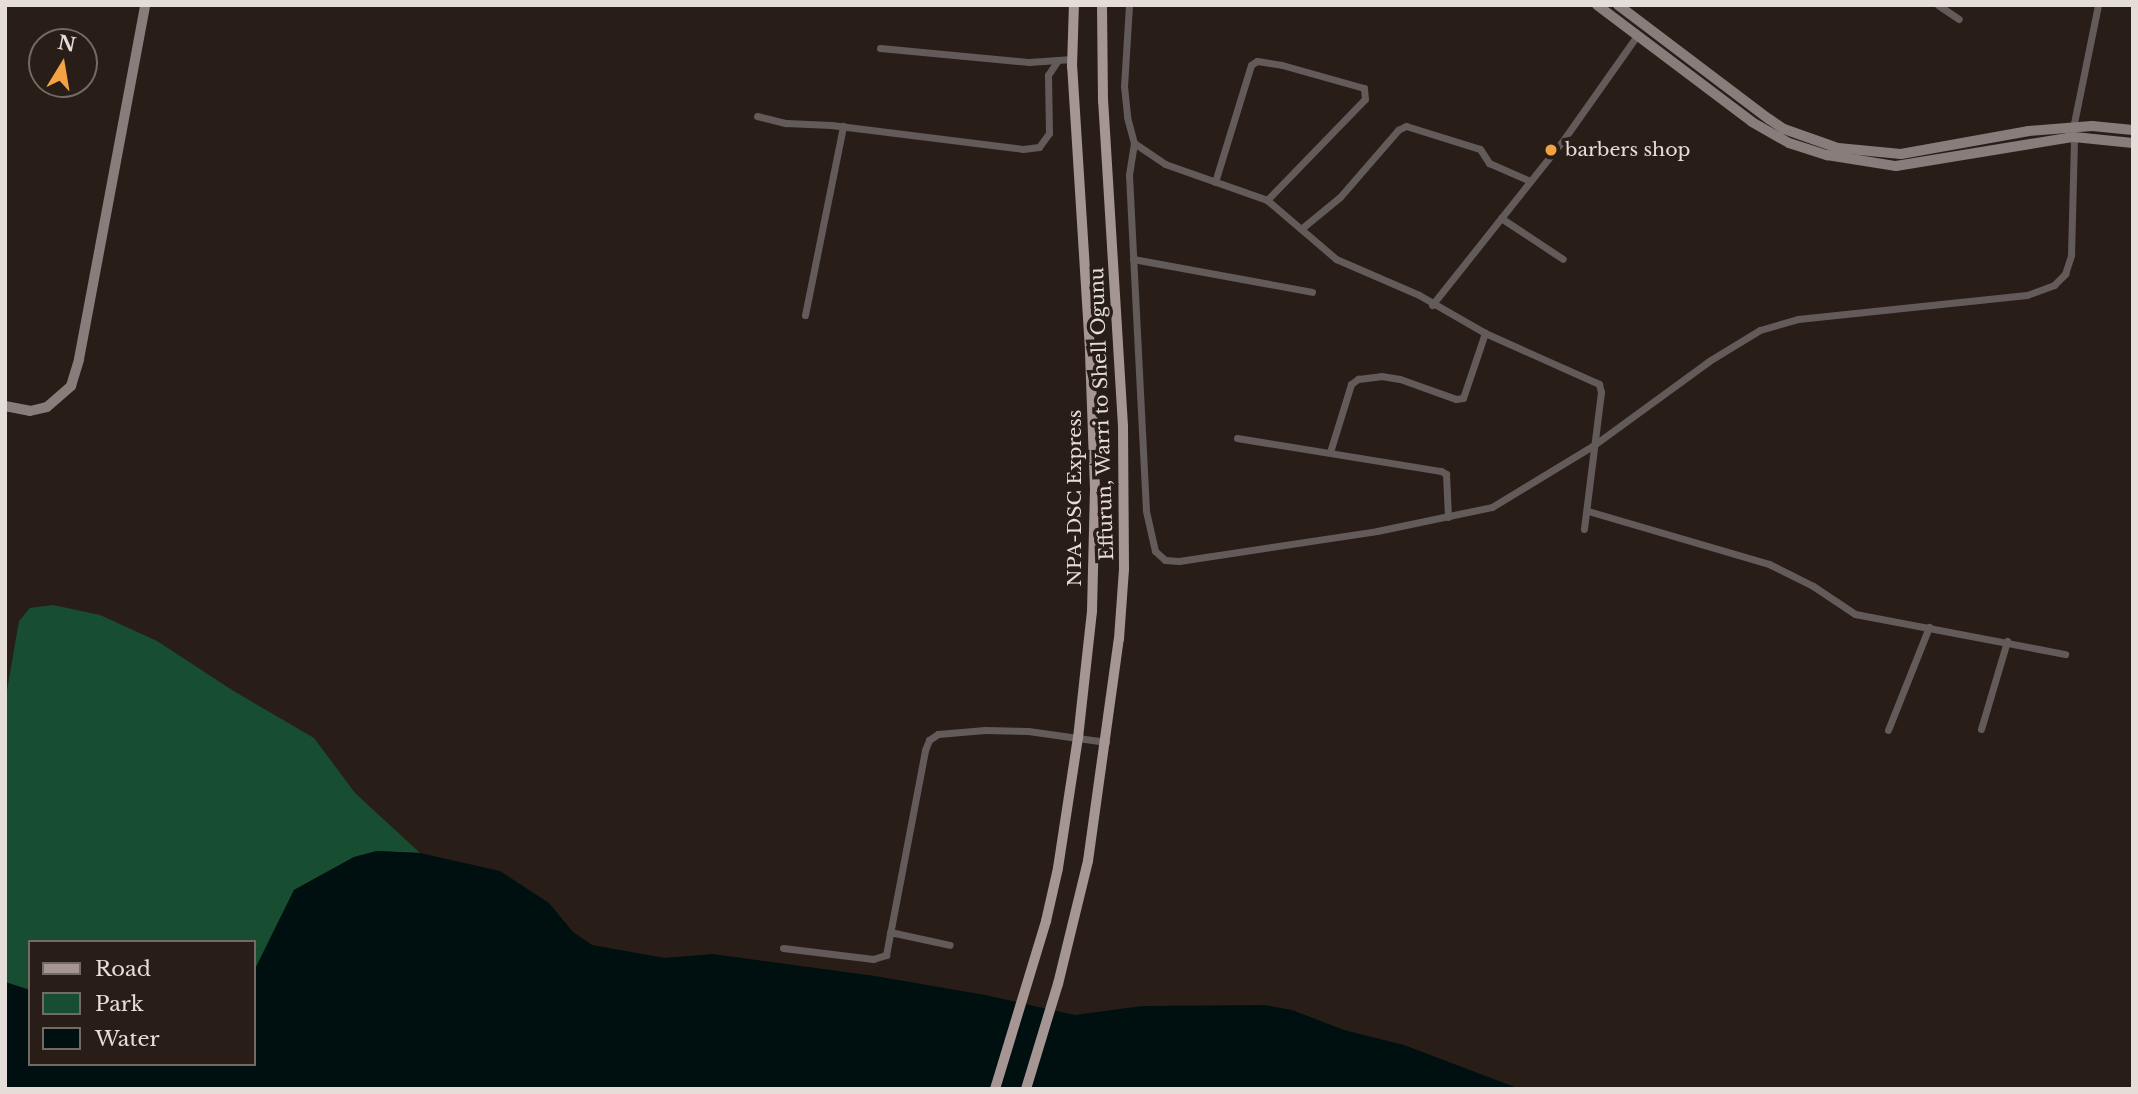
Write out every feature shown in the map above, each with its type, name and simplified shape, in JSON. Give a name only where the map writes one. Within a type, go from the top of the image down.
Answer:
[{"type":"main road","points":[[5,407],[30,411],[47,407],[71,386],[79,359],[145,5]]},
{"type":"main road","name":"NPA-DSC Express","points":[[995,1089],[1058,868],[1078,738],[1092,611],[1095,489],[1090,350],[1072,59],[1074,5]]},
{"type":"main road","name":"Effurun, Warri to Shell Ogunu","points":[[1026,1089],[1058,984],[1088,861],[1119,639],[1125,501],[1119,321],[1103,101],[1102,5]]},
{"type":"main road","points":[[1597,5],[1752,122],[1789,143],[1827,155],[1874,164],[1915,164],[2073,133],[2092,126],[2133,130]]},
{"type":"main road","points":[[1618,5],[1777,124],[1838,148],[1878,154],[1922,152],[1990,136],[2073,133],[2133,143]]},
{"type":"street","points":[[1129,5],[1124,86],[1127,117],[1134,143],[1129,175],[1146,511],[1155,551],[1165,560],[1179,561],[1492,508],[1594,445],[1709,361],[1760,330],[1798,319],[2026,295],[2054,285],[2065,274],[2071,255],[2073,133],[2098,5]]},
{"type":"street","points":[[1938,5],[1959,19]]},
{"type":"street","points":[[1432,305],[1530,181],[1638,34]]},
{"type":"street","points":[[880,48],[1028,62],[1072,59]]},
{"type":"street","points":[[757,116],[786,123],[843,126],[1023,149],[1039,147],[1049,133],[1048,75],[1058,60]]},
{"type":"street","points":[[1215,182],[1251,65],[1257,61],[1282,65],[1364,88],[1365,99],[1267,200]]},
{"type":"street","points":[[806,315],[843,126]]},
{"type":"street","points":[[1301,229],[1340,197],[1398,130],[1406,126],[1480,149],[1489,163],[1530,181]]},
{"type":"street","points":[[1134,143],[1165,164],[1267,200],[1336,259],[1419,295],[1432,305],[1485,333],[1599,384],[1601,392],[1584,529]]},
{"type":"street","points":[[1501,218],[1563,259]]},
{"type":"street","points":[[1133,259],[1312,292]]},
{"type":"street","points":[[1330,452],[1350,384],[1358,379],[1381,376],[1400,379],[1456,399],[1463,398],[1485,333]]},
{"type":"street","points":[[1237,438],[1446,474],[1448,517]]},
{"type":"street","points":[[1588,511],[1769,564],[1813,586],[1855,614],[2065,654]]},
{"type":"street","points":[[1888,730],[1929,627]]},
{"type":"street","points":[[1981,729],[2007,641]]},
{"type":"street","points":[[783,948],[880,959],[886,956],[929,740],[938,734],[985,730],[1106,742]]},
{"type":"street","points":[[890,932],[950,945]]},
{"type":"green space","points":[[53,605],[100,615],[157,641],[232,690],[314,738],[355,793],[420,853],[377,851],[354,857],[294,890],[256,967],[256,940],[28,940],[28,989],[5,982],[5,702],[19,621],[30,608]]},
{"type":"water","points":[[377,851],[420,853],[500,871],[549,903],[573,932],[592,945],[665,958],[712,954],[875,976],[985,995],[1075,1015],[1142,1006],[1265,1005],[1292,1010],[1344,1030],[1404,1045],[1520,1089],[5,1087],[5,982],[28,989],[28,1066],[256,1066],[256,967],[294,890],[354,857]]},
{"type":"place","name":"barbers shop","points":[[1551,150]]}]
